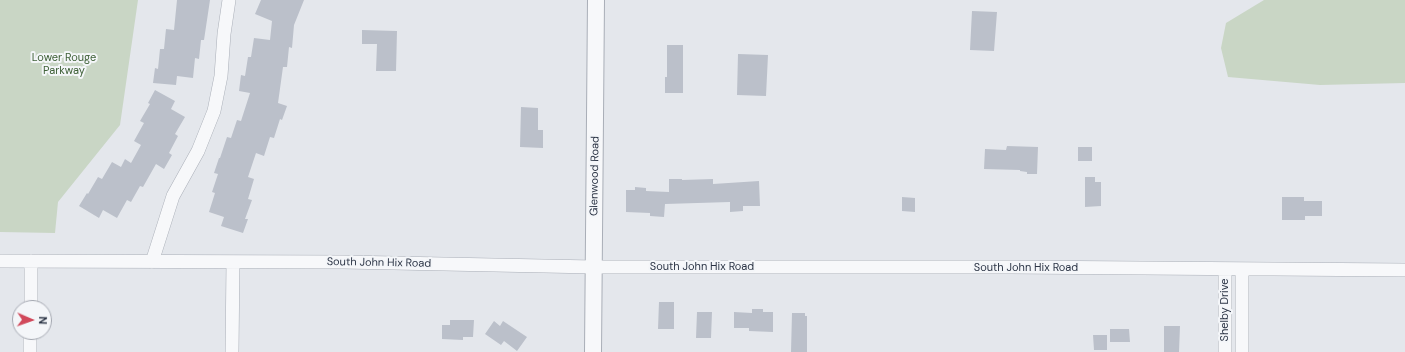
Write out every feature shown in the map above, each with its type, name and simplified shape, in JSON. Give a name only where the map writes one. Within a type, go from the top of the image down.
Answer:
[{"type":"street","points":[[152,262],[173,196],[198,151],[214,112],[221,76],[224,34],[229,0]]},
{"type":"street","name":"Glenwood Road","points":[[593,352],[596,0]]},
{"type":"street","name":"South John Hix Road","points":[[0,261],[344,262],[594,267],[1405,270]]},
{"type":"street","points":[[31,261],[31,300]]},
{"type":"street","points":[[232,352],[233,262]]},
{"type":"street","name":"Shelby Drive","points":[[1225,269],[1225,352]]},
{"type":"street","name":"Shelby Drive","points":[[1242,269],[1242,352]]},
{"type":"street","points":[[30,340],[30,352]]},
{"type":"green space","name":"Lower Rouge Parkway","points":[[0,0],[138,0],[120,125],[58,202],[55,233],[0,232]]},
{"type":"green space","points":[[1264,0],[1405,0],[1405,83],[1320,85],[1228,77],[1221,48],[1226,23]]},
{"type":"building","points":[[177,0],[210,0],[204,40],[201,40],[199,59],[195,58],[193,78],[177,76],[176,85],[153,83],[155,68],[158,69],[160,49],[164,49],[166,29],[174,30]]},
{"type":"building","points":[[261,0],[304,0],[294,25],[292,48],[289,47],[287,67],[283,67],[278,103],[287,106],[282,120],[280,119],[274,138],[270,137],[264,156],[256,153],[248,177],[254,179],[248,199],[252,200],[245,219],[248,219],[243,233],[221,226],[224,217],[209,212],[215,193],[212,192],[218,174],[214,173],[219,158],[227,137],[231,138],[237,120],[241,121],[250,93],[239,91],[241,75],[245,76],[248,57],[251,57],[254,38],[270,40],[272,21],[255,14]]},
{"type":"building","points":[[972,11],[997,12],[994,51],[970,50]]},
{"type":"building","points":[[362,30],[397,31],[396,71],[376,71],[377,44],[362,44]]},
{"type":"building","points":[[667,45],[683,45],[683,93],[665,93],[665,77],[667,77]]},
{"type":"building","points":[[738,54],[768,55],[766,96],[737,95]]},
{"type":"building","points":[[155,90],[175,101],[171,109],[185,117],[175,134],[178,136],[169,153],[172,155],[164,169],[156,164],[143,187],[140,186],[131,202],[127,200],[117,218],[103,210],[99,218],[79,206],[98,177],[102,179],[112,162],[121,167],[125,159],[131,163],[141,145],[134,141],[144,123],[140,121],[150,104],[148,103]]},
{"type":"building","points":[[521,107],[538,108],[538,130],[543,130],[543,148],[520,147]]},
{"type":"building","points":[[1007,146],[1038,147],[1037,174],[1027,174],[1027,172],[1020,170],[984,169],[985,149],[1006,150]]},
{"type":"building","points":[[1078,147],[1092,147],[1092,161],[1078,161]]},
{"type":"building","points":[[1085,177],[1095,177],[1095,182],[1101,182],[1101,206],[1085,207]]},
{"type":"building","points":[[669,179],[713,179],[713,184],[759,181],[760,206],[743,206],[743,211],[730,212],[730,202],[665,204],[664,217],[650,216],[650,213],[626,212],[626,190],[635,190],[635,187],[646,188],[646,191],[669,192]]},
{"type":"building","points":[[902,197],[915,198],[915,212],[902,211]]},
{"type":"building","points":[[1282,197],[1304,197],[1304,201],[1322,201],[1322,216],[1305,216],[1305,220],[1282,220]]},
{"type":"building","points":[[659,302],[674,302],[674,329],[658,329]]},
{"type":"building","points":[[752,309],[763,309],[763,312],[773,312],[773,332],[749,331],[749,328],[734,328],[734,312],[752,313]]},
{"type":"building","points":[[697,312],[712,312],[711,338],[696,338]]},
{"type":"building","points":[[792,313],[805,313],[805,316],[807,316],[807,352],[791,352]]},
{"type":"building","points":[[450,320],[474,320],[473,337],[463,337],[463,340],[442,339],[442,325],[450,325]]},
{"type":"building","points":[[494,321],[500,326],[503,321],[527,337],[517,351],[504,341],[501,345],[485,334]]},
{"type":"building","points":[[1164,326],[1180,326],[1179,352],[1164,352]]},
{"type":"building","points":[[1110,329],[1129,329],[1130,342],[1110,342]]},
{"type":"building","points":[[1093,335],[1107,335],[1107,350],[1094,350]]}]
